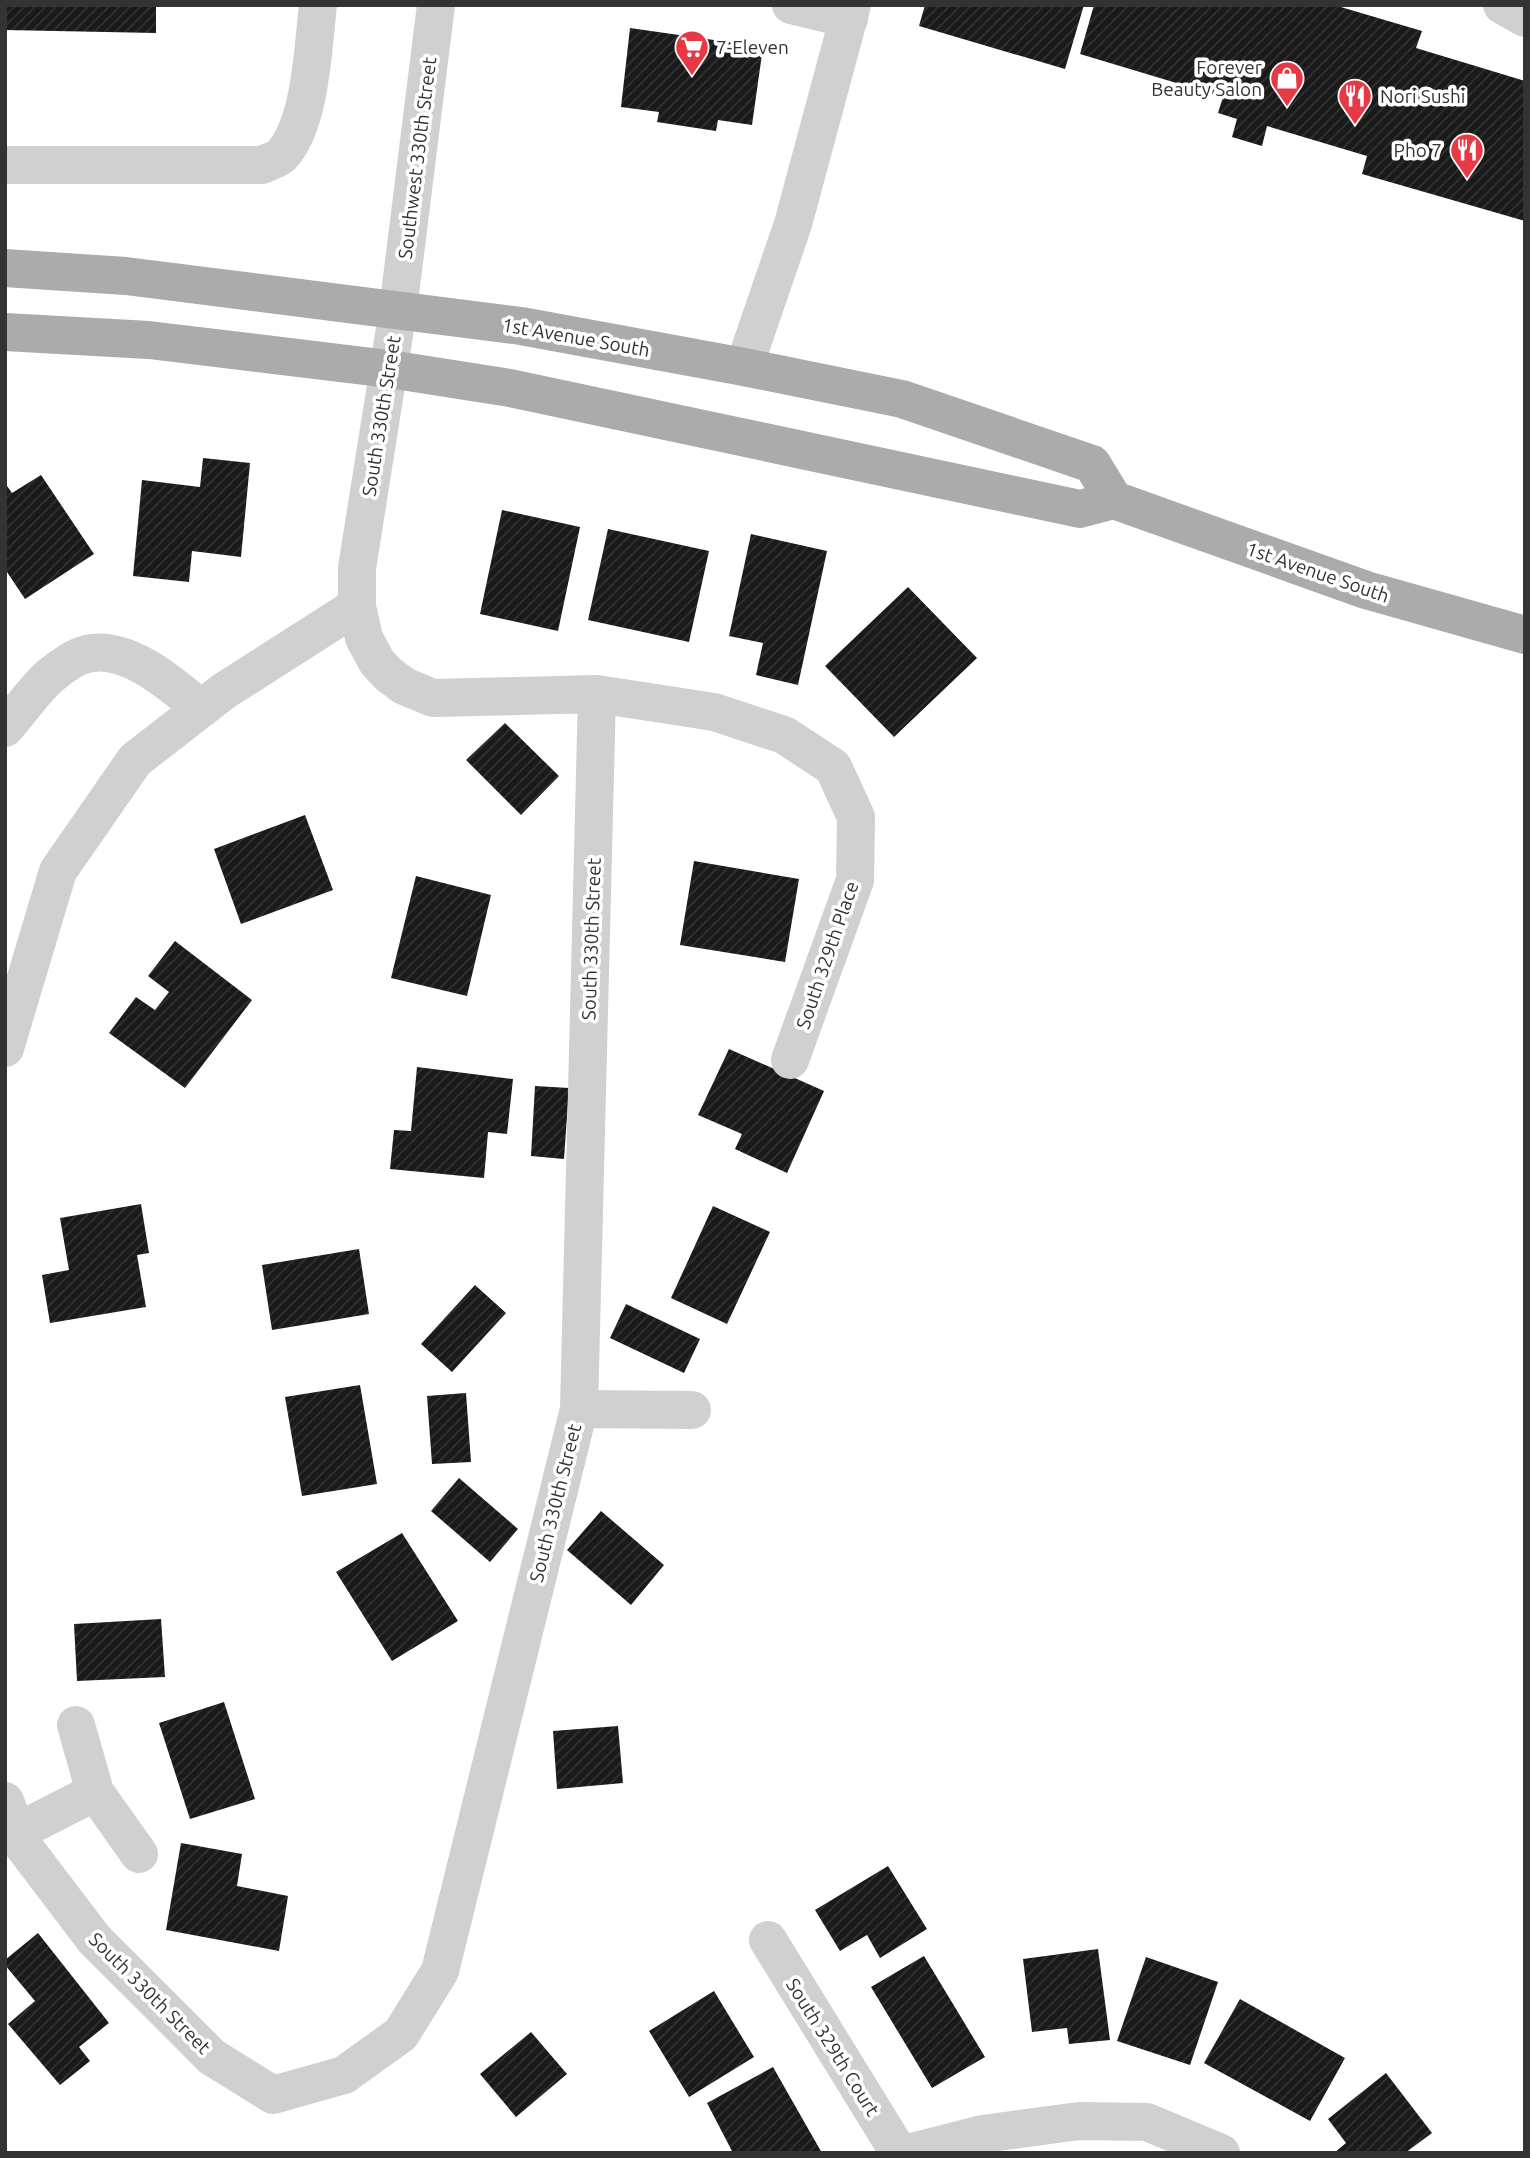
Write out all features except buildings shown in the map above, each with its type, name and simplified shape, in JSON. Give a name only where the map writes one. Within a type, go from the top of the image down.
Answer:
[{"type":"main road","name":"1st Avenue South","points":[[5,268],[126,276],[521,326],[902,399],[1092,464],[1114,500],[1366,590],[1525,635]]},
{"type":"main road","points":[[5,332],[149,340],[389,369],[510,388],[1080,509],[1114,500]]},
{"type":"street","points":[[5,165],[261,165],[279,158],[300,120],[307,96],[318,5]]},
{"type":"street","name":"Southwest 330th Street","points":[[398,310],[436,5]]},
{"type":"street","points":[[744,367],[793,224],[850,12],[791,5]]},
{"type":"street","points":[[1502,5],[1525,18]]},
{"type":"street","name":"South 330th Street","points":[[11,1816],[21,1843],[94,1939],[212,2057],[273,2095],[344,2075],[401,2034],[440,1971],[579,1409],[597,694],[433,698],[404,687],[388,674],[377,663],[364,638],[357,606],[357,568],[398,310]]},
{"type":"street","points":[[5,1048],[13,997],[58,871],[135,760],[224,691],[357,606]]},
{"type":"street","points":[[5,728],[50,676],[79,656],[104,653],[133,660],[161,676],[201,709]]},
{"type":"street","name":"South 329th Place","points":[[597,694],[714,712],[784,735],[833,767],[856,817],[855,880],[790,1060]]},
{"type":"street","points":[[579,1409],[692,1410]]},
{"type":"street","points":[[76,1725],[95,1792],[139,1854]]},
{"type":"street","points":[[11,1816],[95,1792]]},
{"type":"street","name":"South 329th Court","points":[[768,1940],[899,2153]]},
{"type":"street","points":[[908,2153],[983,2134],[1079,2121],[1147,2122],[1221,2153]]},
{"type":"place","name":"7-Eleven","points":[[692,77]]},
{"type":"place","name":"Forever Beauty Salon","points":[[1287,108]]},
{"type":"place","name":"Nori Sushi","points":[[1355,126]]},
{"type":"place","name":"Pho 7","points":[[1467,180]]}]
